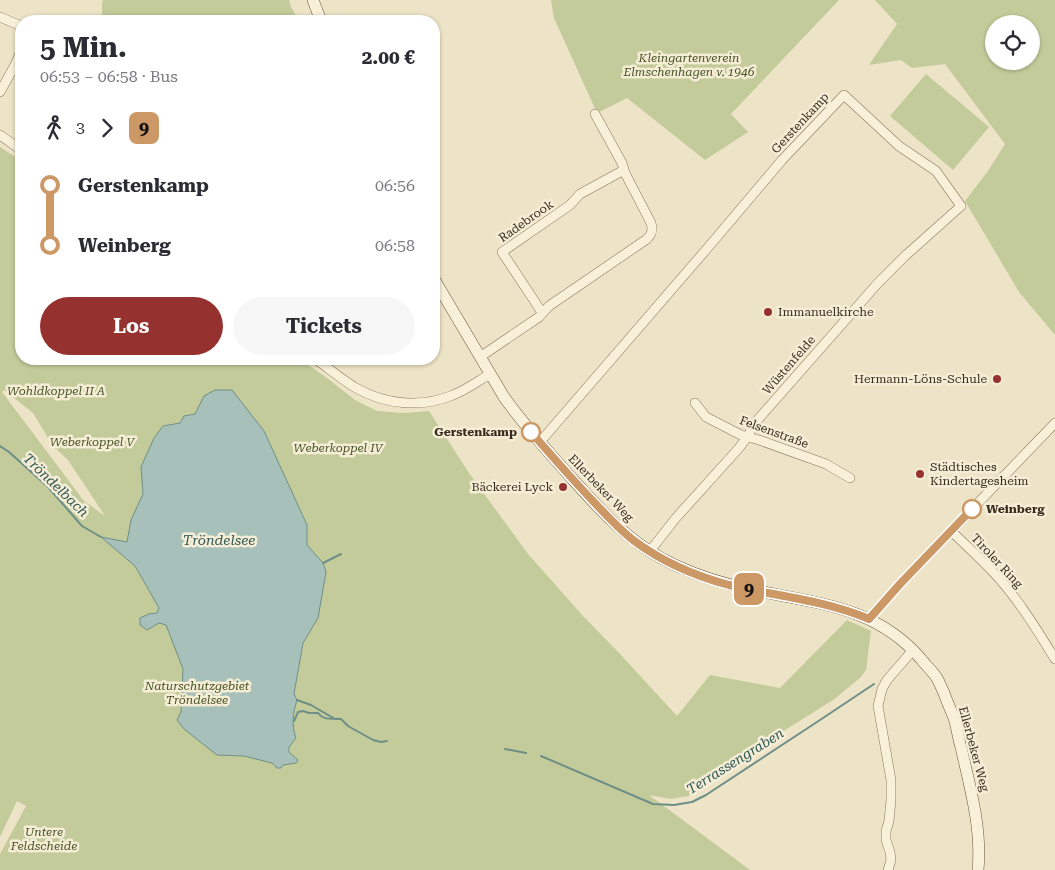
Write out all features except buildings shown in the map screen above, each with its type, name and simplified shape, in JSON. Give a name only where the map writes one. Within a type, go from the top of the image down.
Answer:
[{"type":"street","points":[[313,0],[319,15]]},
{"type":"street","points":[[0,18],[15,24]]},
{"type":"street","points":[[0,92],[15,67]]},
{"type":"street","name":"Wüstenfelde","points":[[650,551],[675,519],[739,448],[754,424],[878,284],[919,243],[961,206],[936,171],[899,146],[844,95]]},
{"type":"street","name":"Gerstenkamp","points":[[540,442],[782,160],[844,95]]},
{"type":"street","points":[[480,357],[539,317],[550,306],[647,239],[651,234],[651,223],[622,163],[595,114]]},
{"type":"street","points":[[0,135],[15,146]]},
{"type":"street","name":"Radebrook","points":[[542,313],[502,252],[570,205],[580,194],[624,170]]},
{"type":"street","name":"Ellerbeker Weg","points":[[440,289],[514,412],[612,522],[633,540],[690,572],[707,578],[730,585],[825,604],[853,612],[890,631],[913,650],[937,679],[954,719],[974,806],[979,839],[978,870]]},
{"type":"street","points":[[323,365],[355,388],[371,395],[388,401],[418,403],[444,398],[462,391],[490,374]]},
{"type":"street","name":"Felsenstraße","points":[[695,403],[706,418],[741,435],[826,464],[850,478]]},
{"type":"street","points":[[869,619],[900,584],[1055,423]]},
{"type":"street","name":"Tiroler Ring","points":[[951,531],[996,575],[1033,623],[1055,659]]},
{"type":"street","points":[[888,870],[891,860],[886,840],[886,831],[891,800],[891,780],[878,706],[882,689],[887,680],[913,650]]},
{"type":"green space","points":[[103,0],[289,0],[296,15],[102,15]]},
{"type":"green space","name":"Kleingartenverein Elmschenhagen v. 1946","points":[[551,0],[839,0],[731,114],[748,132],[705,160],[627,98],[597,113],[554,18]]},
{"type":"green space","points":[[875,0],[1055,0],[1055,335],[1019,292],[965,201],[988,171],[1005,144],[945,64],[912,68],[901,60],[869,65],[897,24]]},
{"type":"green space","points":[[926,74],[989,127],[953,170],[890,116]]},
{"type":"green space","name":"Naturschutzgebiet Tröndelsee","points":[[0,147],[15,157],[15,365],[308,365],[355,400],[377,411],[403,413],[429,411],[469,473],[528,554],[677,716],[710,675],[780,688],[847,620],[871,631],[866,670],[860,678],[833,700],[758,747],[689,796],[671,799],[649,795],[750,870],[0,870],[0,854],[26,806],[17,801],[0,837]],"holes":[[[4,390],[33,413],[53,446],[68,460],[105,516],[84,501],[2,392]]]},
{"type":"water","name":"Tröndelsee","points":[[215,390],[232,390],[264,431],[307,525],[307,545],[323,563],[326,572],[318,618],[303,643],[294,694],[297,700],[293,719],[296,738],[289,747],[289,752],[298,760],[296,763],[283,765],[281,768],[277,768],[272,763],[244,756],[217,755],[184,729],[177,720],[181,712],[183,669],[166,625],[159,623],[147,630],[140,625],[140,618],[157,613],[159,608],[135,566],[101,537],[127,542],[131,520],[143,494],[141,467],[154,438],[163,426],[180,423],[184,416],[195,414],[204,396]]},
{"type":"waterway","name":"Tröndelbach","points":[[0,446],[48,487],[82,526],[101,537]]},
{"type":"waterway","points":[[323,563],[341,554]]},
{"type":"waterway","name":"Terrassengraben","points":[[541,756],[653,804],[674,805],[692,802],[706,795],[874,684]]},
{"type":"waterway","points":[[297,700],[311,705],[335,719]]},
{"type":"waterway","name":"Terrassengraben","points":[[294,721],[298,712],[318,713],[326,718],[341,719],[348,726],[373,740],[387,741]]},
{"type":"waterway","name":"Terrassengraben","points":[[505,749],[526,753]]},
{"type":"bus line","name":"9","points":[[531,432],[612,522],[633,540],[662,559],[690,572],[730,585],[825,604],[869,619],[972,509]]},
{"type":"place","name":"Immanuelkirche","points":[[768,312]]},
{"type":"place","name":"Hermann-Löns-Schule","points":[[997,379]]},
{"type":"place","name":"Gerstenkamp","points":[[531,432]]},
{"type":"place","name":"Städtisches Kindertagesheim","points":[[920,474]]},
{"type":"place","name":"Bäckerei Lyck","points":[[563,487]]},
{"type":"place","name":"Weinberg","points":[[972,509]]},
{"type":"park label","name":"Wohldkoppel II A","points":[[56,391]]},
{"type":"park label","name":"Weberkoppel V","points":[[92,442]]},
{"type":"park label","name":"Weberkoppel IV","points":[[338,448]]},
{"type":"park label","name":"Untere Feldscheide","points":[[44,839]]}]
